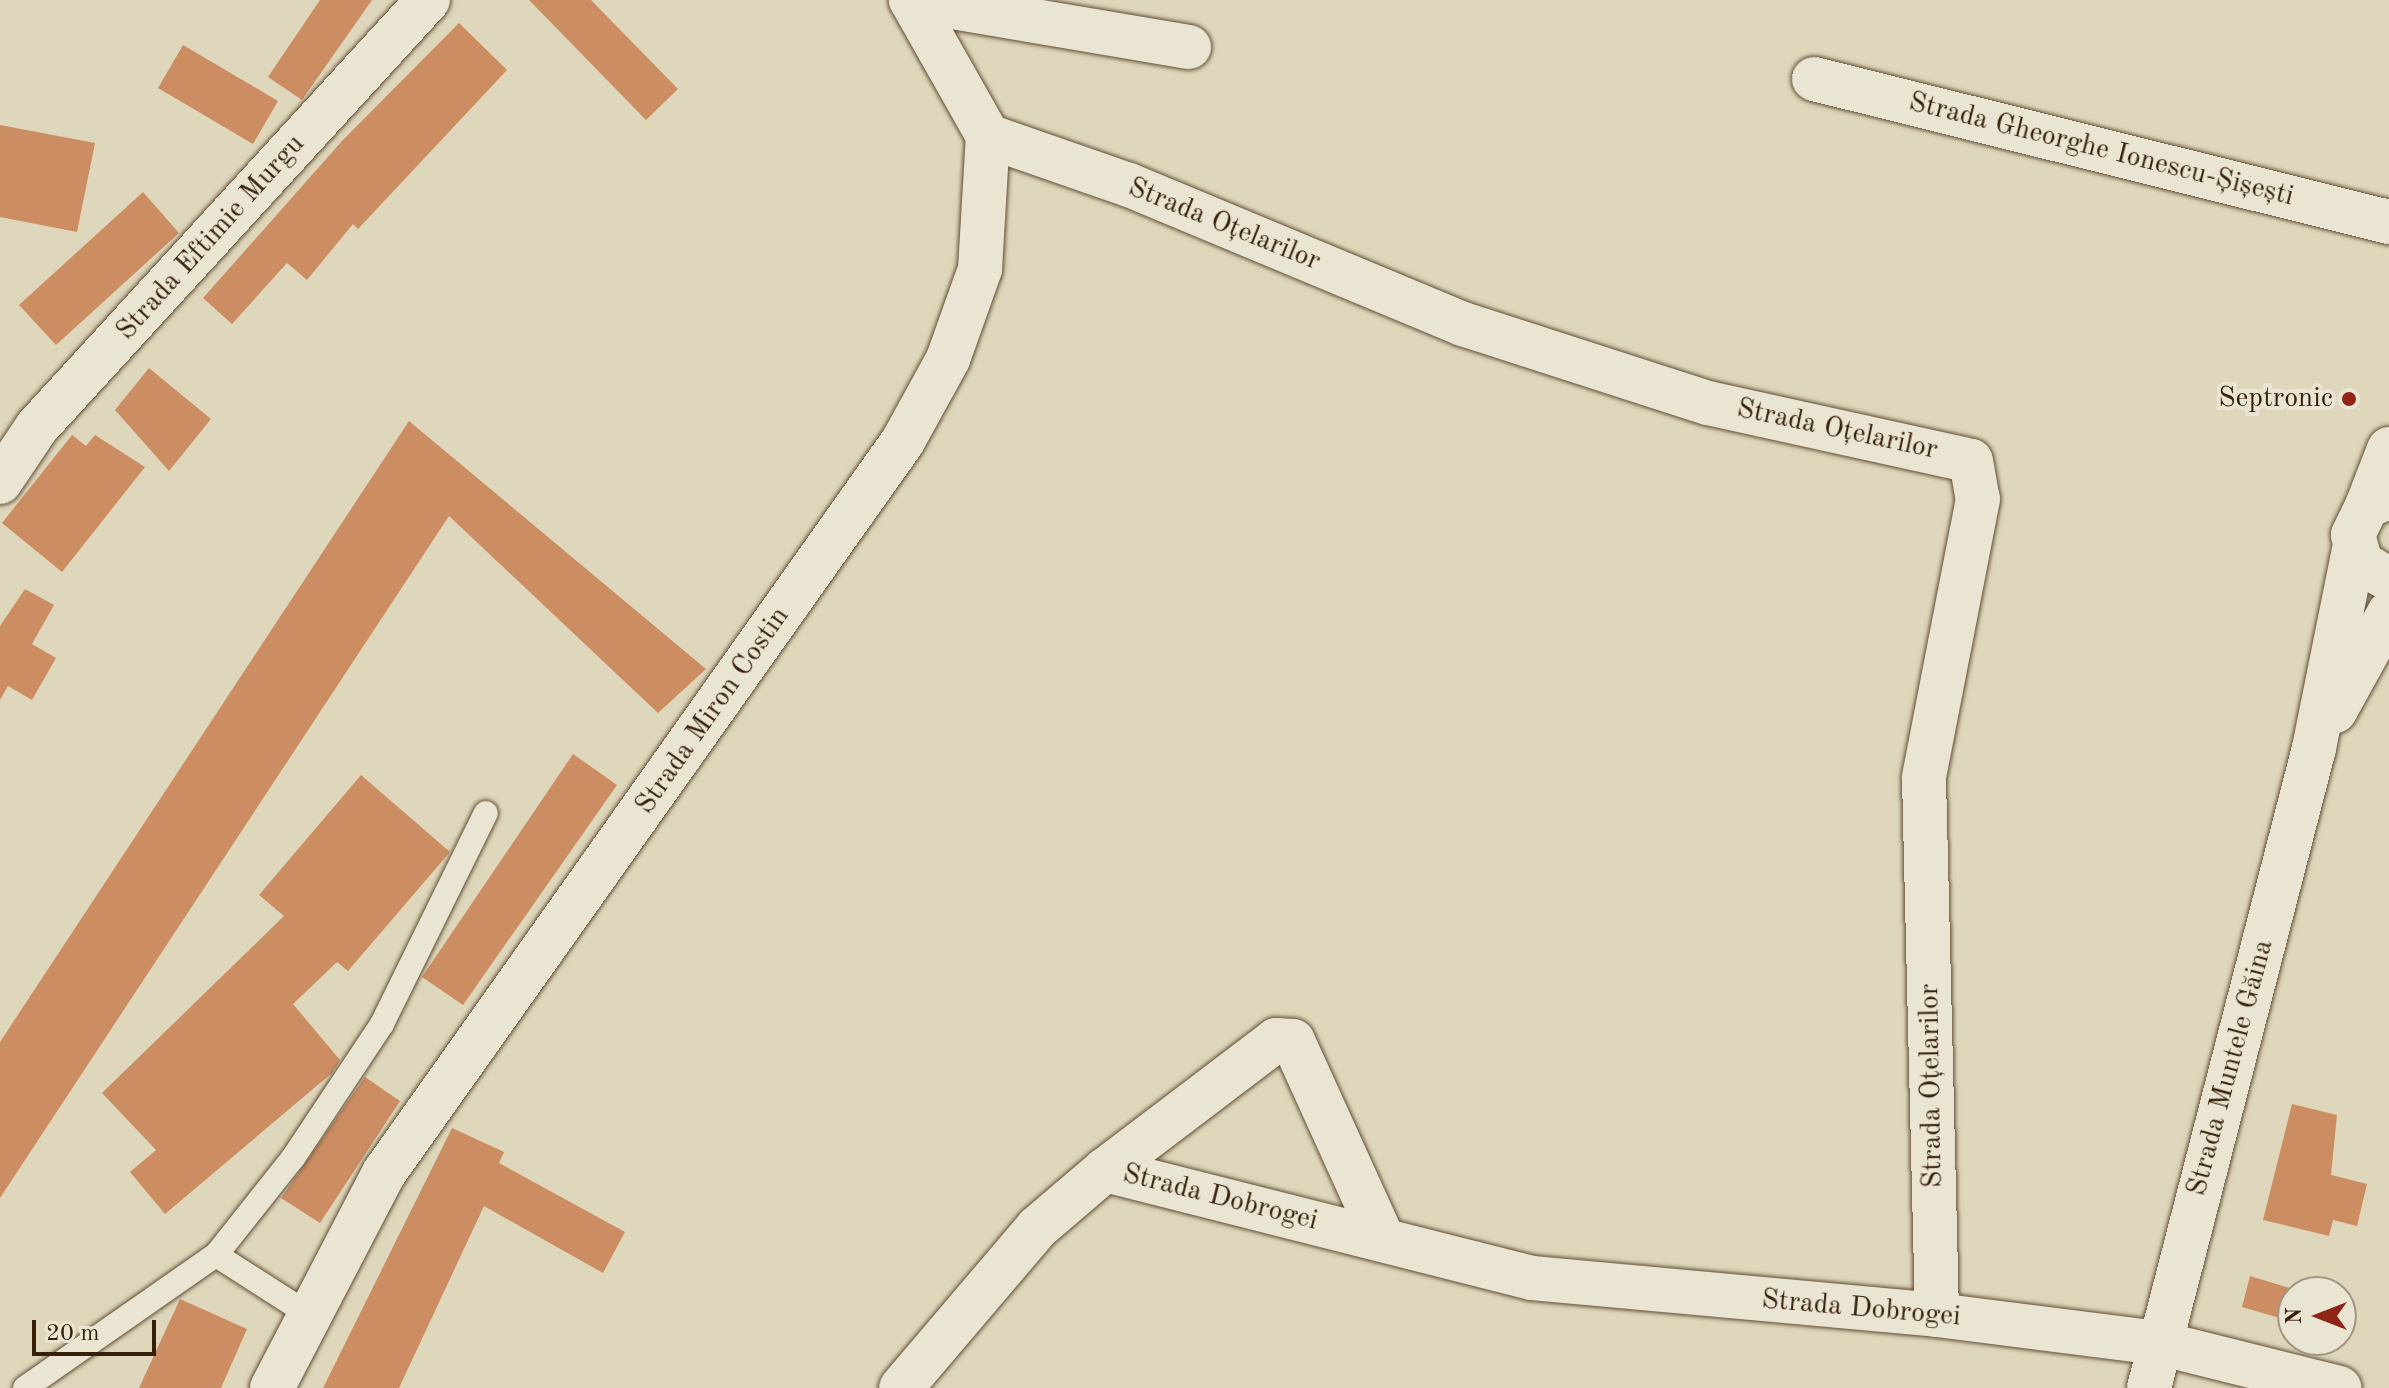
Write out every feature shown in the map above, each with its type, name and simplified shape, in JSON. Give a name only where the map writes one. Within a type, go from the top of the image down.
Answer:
[{"type":"street","name":"Strada Eftimie Murgu","points":[[0,482],[37,427],[428,0]]},
{"type":"street","points":[[911,0],[1189,47]]},
{"type":"street","points":[[911,0],[988,136]]},
{"type":"street","name":"Strada Gheorghe Ionescu-Șișești","points":[[1814,79],[2389,222]]},
{"type":"street","name":"Strada Oțelarilor","points":[[988,136],[1129,185],[1463,324],[1708,403],[1971,461],[1978,499],[1924,778],[1937,1315]]},
{"type":"street","name":"Strada Miron Costin","points":[[272,1388],[384,1173],[903,441],[948,359],[980,269],[988,136]]},
{"type":"street","name":"Strada Muntele Găina","points":[[2149,1388],[2314,748],[2358,518],[2378,502],[2389,449]]},
{"type":"street","points":[[2354,549],[2372,573],[2389,579]]},
{"type":"street","name":"Strada Muntele Găina","points":[[2314,748],[2389,613]]},
{"type":"street","name":"Strada Dobrogei","points":[[901,1388],[1037,1228],[1105,1170],[1276,1040],[1293,1041],[1382,1237]]},
{"type":"street","name":"Strada Dobrogei","points":[[1105,1170],[1382,1237],[1532,1278],[1937,1315],[2159,1343],[2339,1388]]},
{"type":"lane","points":[[25,1388],[216,1255],[293,1158],[382,1024],[486,813]]},
{"type":"lane","points":[[216,1255],[310,1315]]},
{"type":"building","points":[[320,0],[372,0],[302,100],[268,77]]},
{"type":"building","points":[[529,0],[591,0],[678,89],[646,120]]},
{"type":"building","points":[[459,23],[507,70],[358,229],[353,224],[307,280],[287,263],[232,324],[203,298],[342,141]]},
{"type":"building","points":[[183,45],[278,101],[253,144],[158,88]]},
{"type":"building","points":[[0,125],[95,143],[77,232],[0,217]]},
{"type":"building","points":[[143,192],[179,233],[56,345],[19,305]]},
{"type":"building","points":[[149,368],[211,419],[169,471],[115,410]]},
{"type":"building","points":[[409,421],[706,669],[658,713],[449,516],[0,1198],[0,1042]]},
{"type":"building","points":[[72,435],[86,446],[95,435],[145,467],[62,572],[2,523]]},
{"type":"building","points":[[25,589],[54,605],[32,644],[56,658],[32,700],[8,686],[0,700],[0,626]]},
{"type":"building","points":[[573,754],[617,785],[463,1005],[422,977]]},
{"type":"building","points":[[361,775],[450,852],[348,971],[337,962],[293,1004],[340,1060],[332,1073],[165,1214],[130,1172],[156,1150],[102,1093],[284,916],[259,895]]},
{"type":"building","points":[[365,1077],[400,1101],[320,1223],[281,1198]]},
{"type":"building","points":[[2292,1104],[2337,1115],[2331,1175],[2367,1184],[2357,1226],[2333,1220],[2329,1236],[2263,1220]]},
{"type":"building","points":[[452,1128],[504,1152],[499,1163],[625,1232],[603,1273],[484,1206],[399,1388],[323,1388]]},
{"type":"building","points":[[2250,1276],[2277,1284],[2277,1317],[2242,1307]]},
{"type":"building","points":[[180,1299],[247,1329],[221,1388],[139,1388]]},
{"type":"place","name":"Septronic","points":[[2349,399]]}]
